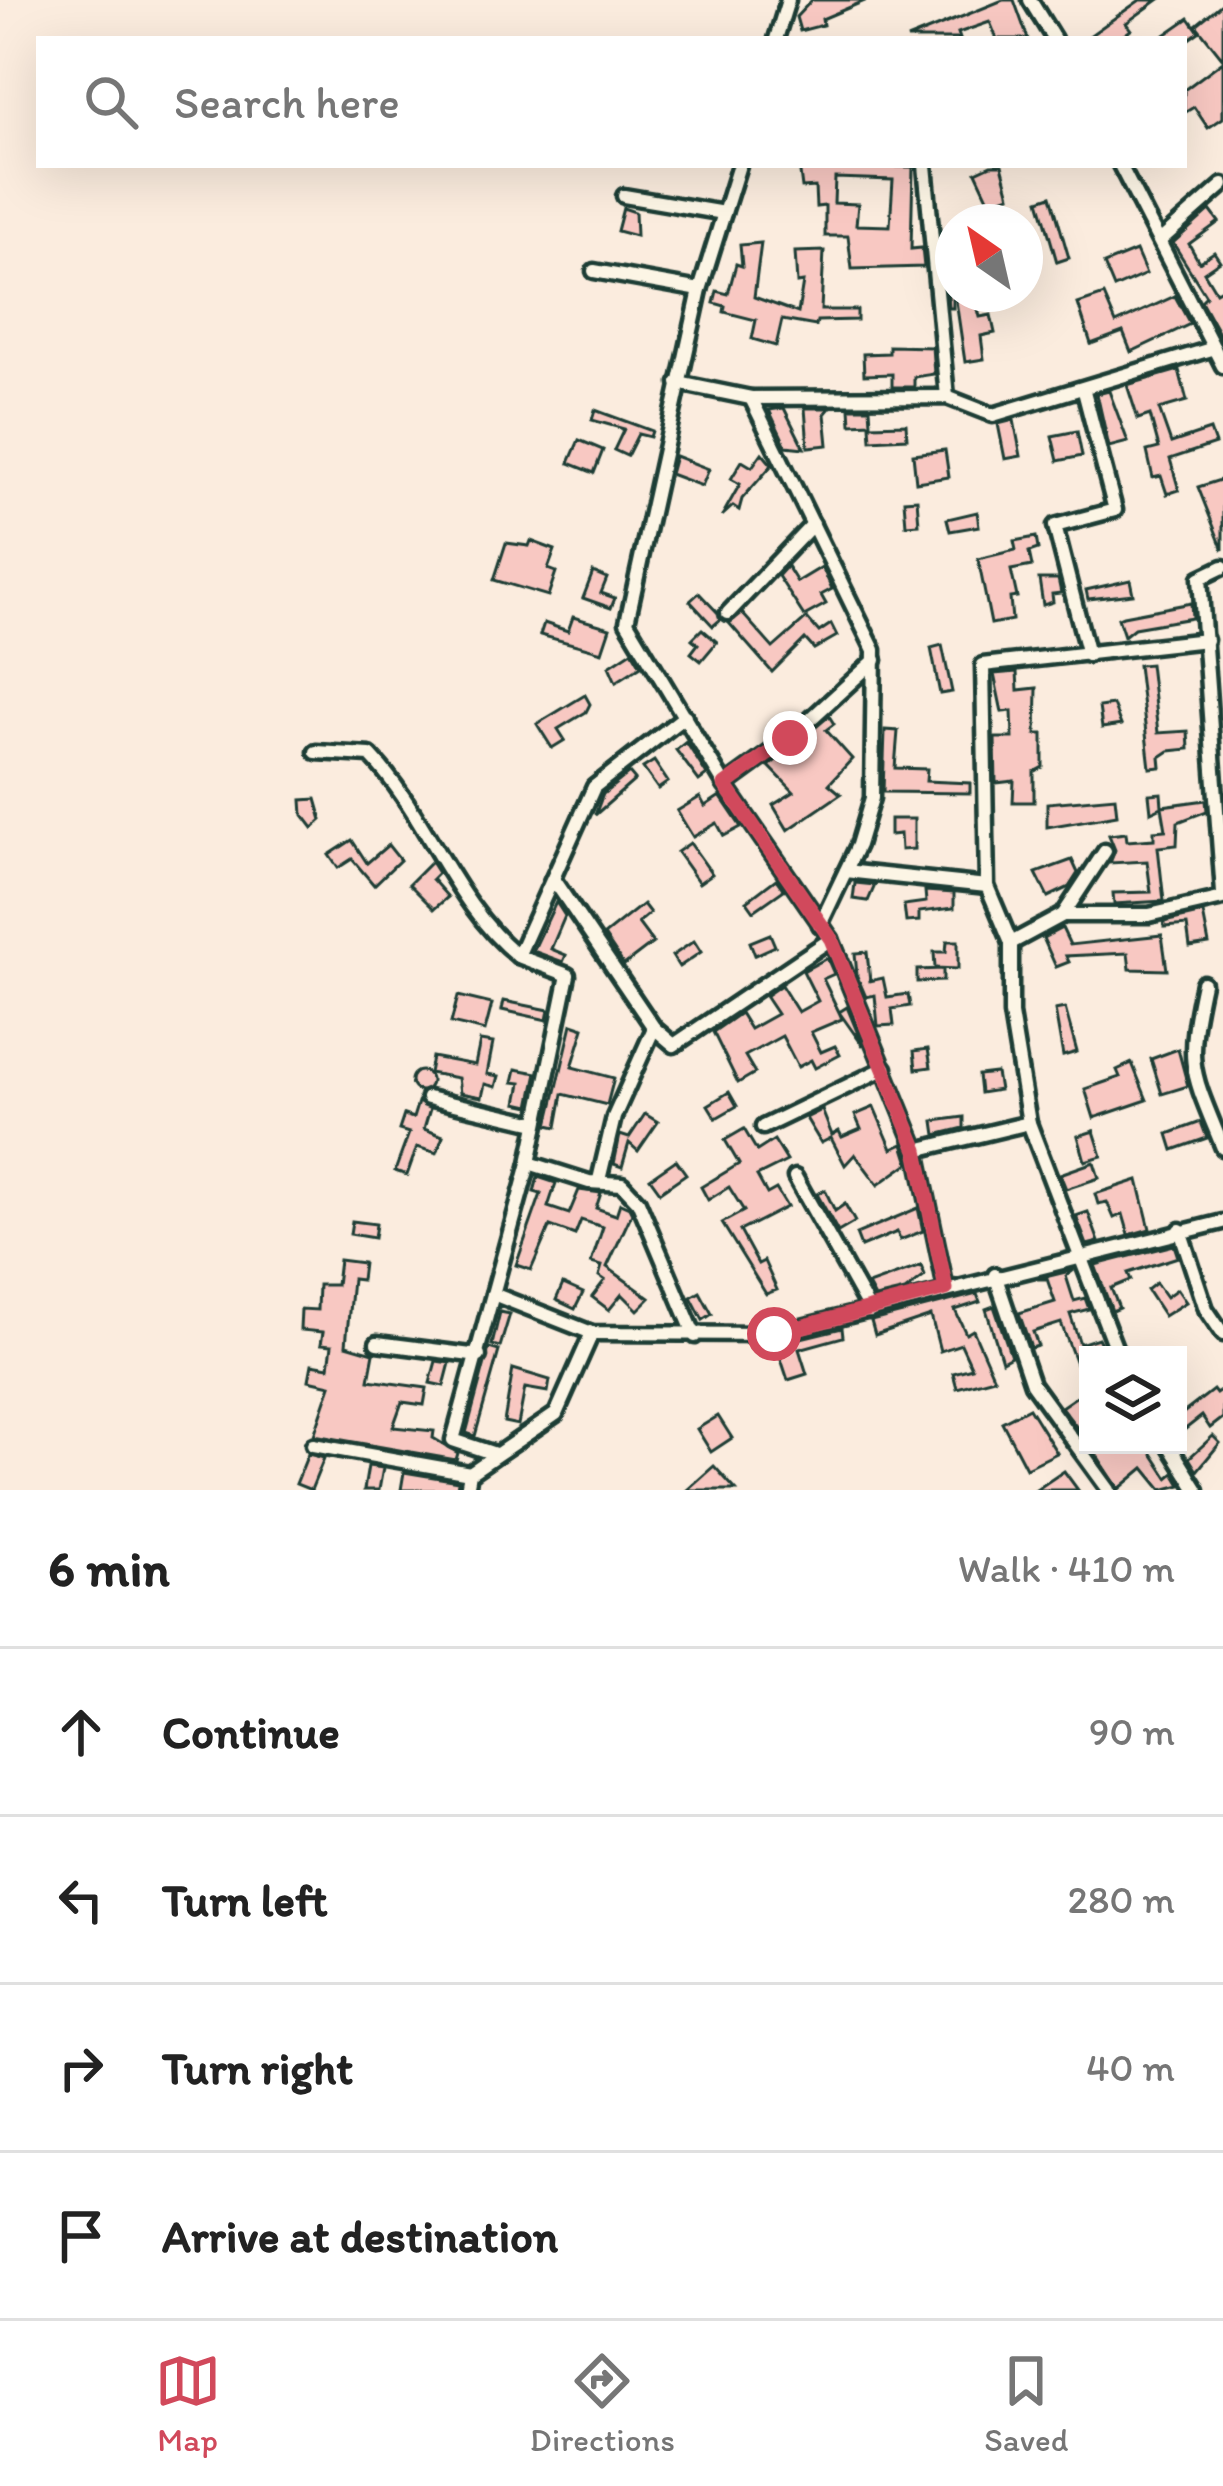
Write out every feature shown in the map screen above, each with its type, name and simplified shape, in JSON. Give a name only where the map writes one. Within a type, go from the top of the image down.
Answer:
[{"type":"street","points":[[777,36],[788,0]]},
{"type":"street","points":[[1030,0],[1052,36]]},
{"type":"street","points":[[738,168],[700,290],[627,622],[725,785],[831,939],[917,1150],[946,1289]]},
{"type":"street","points":[[925,168],[947,397]]},
{"type":"street","points":[[1122,168],[1162,238],[1223,367]]},
{"type":"street","points":[[1162,238],[1223,185]]},
{"type":"street","points":[[624,196],[724,213]]},
{"type":"street","points":[[595,271],[700,290]]},
{"type":"street","points":[[678,383],[751,398],[947,397],[993,415],[1214,348]]},
{"type":"street","points":[[1084,391],[1115,510],[1055,526],[1088,655]]},
{"type":"street","points":[[751,398],[874,660],[872,798],[847,871],[820,925]]},
{"type":"street","points":[[728,613],[813,524]]},
{"type":"street","points":[[1011,943],[1063,915],[1149,915],[1223,896],[1200,578],[1223,567]]},
{"type":"street","points":[[1115,1346],[1029,1123],[1011,1014],[1011,943],[987,886],[982,665],[1206,640]]},
{"type":"street","points":[[725,785],[790,738],[874,660]]},
{"type":"street","points":[[518,956],[594,788],[685,716]]},
{"type":"street","points":[[316,752],[370,755],[390,776],[476,908],[518,956],[568,975],[529,1163],[453,1440],[495,1454]]},
{"type":"street","points":[[1063,915],[1105,851]]},
{"type":"street","points":[[847,871],[987,886]]},
{"type":"street","points":[[554,879],[654,1028],[674,1046],[831,939]]},
{"type":"street","points":[[1203,982],[1190,1067],[1223,1148]]},
{"type":"street","points":[[598,1180],[614,1117],[654,1028]]},
{"type":"street","points":[[763,1127],[885,1068]]},
{"type":"street","points":[[428,1098],[536,1123]]},
{"type":"street","points":[[917,1150],[1029,1123]]},
{"type":"street","points":[[529,1163],[622,1184],[638,1201],[695,1336]]},
{"type":"street","points":[[795,1177],[870,1311]]},
{"type":"street","points":[[493,1294],[592,1333],[774,1334],[995,1275],[1223,1222]]},
{"type":"street","points":[[1180,1230],[1206,1309],[1223,1334]]},
{"type":"street","points":[[995,1275],[1033,1384],[1109,1490]]},
{"type":"street","points":[[467,1490],[470,1473],[556,1414],[592,1333]]},
{"type":"street","points":[[377,1343],[479,1356]]},
{"type":"street","points":[[313,1444],[470,1473]]},
{"type":"street","points":[[1175,1454],[1197,1490]]},
{"type":"building","points":[[812,0],[867,0],[822,19],[823,25],[800,31],[796,17]]},
{"type":"building","points":[[1003,0],[1014,0],[1027,36],[996,36],[990,22],[959,36],[914,36]]},
{"type":"building","points":[[1140,0],[1158,0],[1126,23],[1131,30],[1122,36],[1089,36]]},
{"type":"building","points":[[1223,3],[1223,59],[1196,25]]},
{"type":"building","points":[[1189,18],[1199,32],[1189,39],[1163,36]]},
{"type":"building","points":[[1223,61],[1223,118],[1208,128],[1194,107],[1187,111],[1187,88]]},
{"type":"building","points":[[799,168],[913,168],[911,249],[922,248],[924,267],[852,269],[848,236],[825,236],[825,206],[816,207],[815,187],[802,188]],"holes":[[[835,178],[893,180],[890,226],[856,225],[858,204],[834,203]]]},
{"type":"building","points":[[1003,168],[1010,195],[990,202],[976,172]]},
{"type":"building","points":[[1051,196],[1069,258],[1057,262],[1039,200]]},
{"type":"building","points":[[623,208],[635,212],[636,236],[617,231]]},
{"type":"building","points":[[1210,210],[1219,222],[1189,244],[1199,262],[1214,252],[1220,261],[1204,272],[1216,292],[1223,288],[1223,341],[1201,301],[1206,296],[1173,243]]},
{"type":"building","points":[[761,243],[754,297],[798,313],[803,282],[797,283],[795,252],[824,251],[821,310],[857,310],[857,320],[817,321],[816,326],[782,320],[776,346],[752,339],[756,320],[724,312],[725,306],[714,303],[717,291],[728,294],[736,264],[742,266],[740,245]]},
{"type":"building","points":[[1136,251],[1146,274],[1114,288],[1104,264]]},
{"type":"building","points":[[1104,295],[1116,323],[1175,296],[1190,324],[1131,352],[1123,332],[1091,344],[1078,304]]},
{"type":"building","points":[[958,312],[991,315],[995,333],[981,336],[984,359],[965,362]]},
{"type":"building","points":[[889,346],[932,347],[934,374],[914,377],[914,387],[892,387],[892,374],[864,375],[863,354],[889,353]]},
{"type":"building","points":[[1179,370],[1187,401],[1159,409],[1171,443],[1210,430],[1215,444],[1170,459],[1179,490],[1167,494],[1161,476],[1153,478],[1147,451],[1159,448],[1150,415],[1138,419],[1127,385]]},
{"type":"building","points":[[1109,391],[1128,442],[1109,447],[1097,394]]},
{"type":"building","points":[[784,408],[804,448],[786,446],[769,410]]},
{"type":"building","points":[[805,408],[830,408],[825,414],[828,445],[808,447]]},
{"type":"building","points":[[850,408],[870,408],[871,423],[851,424]]},
{"type":"building","points":[[595,410],[652,431],[650,437],[638,434],[627,456],[614,450],[624,429],[592,420]]},
{"type":"building","points":[[1014,420],[1021,456],[1005,459],[998,424]]},
{"type":"building","points":[[906,424],[907,438],[871,440],[870,425]]},
{"type":"building","points":[[1077,431],[1082,456],[1058,461],[1052,436]]},
{"type":"building","points":[[579,440],[603,450],[594,473],[569,463]]},
{"type":"building","points":[[945,450],[949,477],[916,482],[913,454]]},
{"type":"building","points":[[762,453],[772,465],[742,499],[739,510],[733,506],[722,516],[740,484],[731,479],[742,461],[752,467]]},
{"type":"building","points":[[675,456],[709,469],[702,486],[670,474]]},
{"type":"building","points":[[1223,479],[1223,550],[1198,487]]},
{"type":"building","points":[[917,499],[919,524],[906,525],[904,500]]},
{"type":"building","points":[[977,512],[979,526],[950,531],[947,519]]},
{"type":"building","points":[[1036,537],[1038,549],[1029,552],[1032,566],[1011,570],[1017,597],[1010,598],[1012,620],[991,624],[978,559],[1016,550],[1014,541]]},
{"type":"building","points":[[531,541],[555,550],[548,569],[556,572],[548,596],[494,580],[506,543],[529,546]]},
{"type":"building","points":[[787,566],[797,582],[822,567],[832,589],[821,595],[826,604],[804,616],[778,576]]},
{"type":"building","points":[[593,572],[607,578],[601,593],[615,598],[611,608],[583,598]]},
{"type":"building","points":[[1039,579],[1058,579],[1061,593],[1052,594],[1053,602],[1043,605]]},
{"type":"building","points":[[1130,580],[1133,594],[1088,599],[1086,590]]},
{"type":"building","points":[[699,593],[718,613],[720,620],[713,626],[690,601]]},
{"type":"building","points":[[1191,603],[1192,618],[1134,628],[1124,636],[1118,618]]},
{"type":"building","points":[[742,613],[773,648],[807,618],[819,632],[831,624],[837,636],[814,649],[805,639],[772,672],[729,623]]},
{"type":"building","points":[[573,617],[610,628],[602,652],[540,635],[544,623],[568,631]]},
{"type":"building","points":[[702,629],[717,642],[701,661],[691,653],[698,644],[692,639]]},
{"type":"building","points":[[942,645],[952,692],[940,694],[931,648]]},
{"type":"building","points":[[632,651],[641,666],[616,682],[609,666]]},
{"type":"building","points":[[1150,664],[1158,733],[1188,731],[1189,749],[1169,751],[1160,757],[1161,767],[1150,768],[1138,665]]},
{"type":"building","points":[[1017,672],[1018,690],[1037,688],[1036,734],[1043,734],[1043,767],[1034,772],[1034,802],[1013,802],[1014,781],[996,783],[995,738],[1013,738],[1012,711],[1002,712],[994,674]]},
{"type":"building","points":[[585,695],[590,704],[586,712],[558,729],[565,740],[552,748],[537,724]]},
{"type":"building","points":[[1113,705],[1121,725],[1102,728],[1099,707]]},
{"type":"building","points":[[829,716],[834,724],[826,730],[852,759],[829,784],[841,794],[788,830],[773,805],[794,792],[769,766]]},
{"type":"building","points":[[885,730],[898,731],[895,768],[927,769],[926,781],[970,783],[970,793],[883,792]]},
{"type":"building","points":[[686,742],[707,775],[699,781],[676,750]]},
{"type":"building","points":[[654,761],[668,782],[658,789],[643,768]]},
{"type":"building","points":[[629,773],[635,780],[595,815],[603,794]]},
{"type":"building","points":[[1161,793],[1162,806],[1206,800],[1207,811],[1178,822],[1177,845],[1158,847],[1164,901],[1114,904],[1113,893],[1151,892],[1147,861],[1110,863],[1115,850],[1109,835],[1126,833],[1127,841],[1154,839],[1154,831],[1166,830],[1162,807],[1151,812],[1149,794]]},
{"type":"building","points":[[720,796],[741,827],[724,836],[717,823],[693,837],[677,811],[700,797],[705,806]]},
{"type":"building","points":[[1115,797],[1117,815],[1047,827],[1047,803]]},
{"type":"building","points":[[316,799],[322,820],[313,828],[303,815],[302,800]]},
{"type":"building","points":[[890,819],[914,819],[914,849],[901,850],[900,834],[890,835]]},
{"type":"building","points":[[352,840],[367,863],[388,845],[400,860],[374,885],[352,859],[338,868],[329,855]]},
{"type":"building","points":[[690,843],[712,874],[699,883],[677,852]]},
{"type":"building","points":[[1072,860],[1078,873],[1069,887],[1048,897],[1036,873]]},
{"type":"building","points":[[431,862],[438,873],[432,879],[448,897],[434,909],[409,884]]},
{"type":"building","points":[[776,879],[784,890],[754,911],[747,901]]},
{"type":"building","points":[[855,883],[875,885],[868,901],[853,899]]},
{"type":"building","points":[[925,891],[954,893],[954,908],[919,912],[919,921],[906,922],[904,905],[926,902]]},
{"type":"building","points":[[556,902],[565,916],[551,949],[566,955],[563,962],[533,951]]},
{"type":"building","points":[[643,904],[650,913],[638,923],[653,943],[624,965],[604,935]]},
{"type":"building","points":[[1203,913],[1209,944],[1190,947],[1187,925],[1164,927],[1164,922]]},
{"type":"building","points":[[1062,928],[1070,945],[1162,935],[1167,970],[1130,969],[1128,953],[1066,956],[1069,962],[1056,967],[1043,938]]},
{"type":"building","points":[[770,934],[775,946],[755,955],[750,942]]},
{"type":"building","points":[[694,941],[701,952],[679,967],[672,956]]},
{"type":"building","points":[[947,941],[958,941],[958,969],[935,968],[934,952],[946,952]]},
{"type":"building","points":[[867,952],[870,981],[883,978],[887,997],[908,994],[910,1006],[892,1009],[894,1025],[878,1026],[875,995],[866,997],[857,976],[855,953]]},
{"type":"building","points":[[827,958],[834,974],[823,979],[842,1019],[811,1032],[821,1052],[835,1046],[840,1055],[815,1068],[811,1060],[798,1067],[782,1036],[745,1056],[755,1073],[738,1083],[713,1032],[740,1013],[750,1029],[777,1014],[765,996],[781,985],[798,1012],[818,1001],[803,971]]},
{"type":"building","points":[[943,969],[943,981],[917,982],[917,970]]},
{"type":"building","points":[[458,996],[492,1004],[485,1031],[451,1023]]},
{"type":"building","points":[[504,1001],[549,1010],[547,1020],[502,1010]]},
{"type":"building","points":[[847,1007],[863,1046],[839,1012]]},
{"type":"building","points":[[1065,1008],[1077,1052],[1063,1056],[1055,1010]]},
{"type":"building","points":[[572,1024],[584,1028],[572,1067],[614,1078],[607,1105],[563,1094],[557,1127],[548,1125]]},
{"type":"building","points":[[480,1041],[493,1043],[487,1074],[499,1076],[496,1087],[485,1084],[482,1097],[460,1093],[458,1078],[429,1073],[432,1057],[475,1065]]},
{"type":"building","points":[[928,1049],[931,1067],[916,1069],[914,1051]]},
{"type":"building","points":[[1178,1049],[1188,1086],[1162,1094],[1151,1059]]},
{"type":"building","points":[[1132,1063],[1147,1100],[1094,1118],[1085,1089],[1120,1077],[1117,1070]]},
{"type":"building","points":[[516,1069],[537,1073],[530,1106],[517,1103],[521,1083],[513,1082]]},
{"type":"building","points":[[421,1071],[431,1081],[421,1091],[411,1081]]},
{"type":"building","points":[[996,1073],[999,1090],[980,1093],[978,1075]]},
{"type":"building","points":[[729,1092],[737,1106],[716,1118],[708,1105]]},
{"type":"building","points":[[418,1102],[430,1109],[424,1129],[443,1136],[437,1153],[417,1147],[407,1175],[395,1171],[409,1133],[399,1130],[404,1115],[413,1118]]},
{"type":"building","points":[[874,1107],[892,1149],[903,1144],[909,1163],[878,1185],[855,1154],[845,1165],[831,1138],[821,1143],[806,1118],[822,1110],[832,1135],[839,1131],[842,1137],[861,1129],[855,1115]]},
{"type":"building","points":[[645,1114],[658,1122],[638,1151],[629,1143],[622,1167],[614,1164],[620,1135],[629,1138]]},
{"type":"building","points":[[964,1117],[964,1128],[936,1135],[934,1121]]},
{"type":"building","points":[[1201,1122],[1207,1138],[1173,1150],[1168,1134]]},
{"type":"building","points":[[744,1129],[757,1151],[774,1140],[787,1161],[757,1176],[767,1194],[776,1189],[787,1207],[740,1231],[758,1264],[764,1261],[777,1290],[766,1294],[722,1223],[744,1211],[729,1187],[708,1200],[701,1187],[739,1164],[725,1140]]},
{"type":"building","points":[[1094,1131],[1102,1156],[1085,1161],[1078,1136]]},
{"type":"building","points":[[676,1160],[686,1174],[660,1192],[650,1178]]},
{"type":"building","points":[[1094,1162],[1099,1178],[1066,1189],[1060,1174]]},
{"type":"building","points":[[538,1177],[556,1183],[548,1207],[569,1214],[579,1190],[601,1193],[596,1208],[616,1215],[620,1203],[629,1207],[632,1213],[607,1267],[650,1298],[638,1310],[622,1294],[609,1310],[592,1297],[605,1280],[599,1276],[602,1266],[591,1263],[603,1227],[581,1220],[575,1235],[550,1226],[531,1270],[516,1265],[541,1194],[534,1192]]},
{"type":"building","points":[[1138,1180],[1150,1229],[1129,1235],[1123,1214],[1114,1218],[1107,1202],[1098,1204],[1095,1194]]},
{"type":"building","points":[[825,1190],[835,1211],[845,1204],[855,1222],[838,1232],[817,1194]]},
{"type":"building","points":[[918,1208],[923,1231],[900,1240],[897,1232],[861,1247],[856,1234]]},
{"type":"building","points":[[1088,1212],[1099,1242],[1087,1245],[1076,1216]]},
{"type":"building","points":[[352,1221],[376,1224],[374,1238],[350,1234]]},
{"type":"building","points":[[1174,1245],[1178,1257],[1128,1273],[1131,1280],[1111,1288],[1119,1308],[1112,1311],[1095,1265]]},
{"type":"building","points":[[339,1260],[363,1263],[361,1280],[352,1279],[346,1345],[374,1353],[369,1380],[427,1388],[424,1405],[402,1402],[393,1427],[434,1431],[433,1438],[458,1453],[456,1460],[314,1435],[331,1385],[309,1380],[312,1364],[329,1367],[332,1345],[321,1344],[323,1332],[300,1330],[301,1309],[317,1310],[318,1285],[336,1285]]},
{"type":"building","points":[[921,1266],[925,1276],[905,1291],[875,1298],[868,1285]]},
{"type":"building","points":[[1074,1270],[1066,1276],[1074,1301],[1085,1298],[1089,1309],[1070,1314],[1080,1344],[1098,1338],[1102,1346],[1079,1346],[1079,1365],[1061,1323],[1033,1332],[1038,1346],[1031,1348],[1019,1313],[1055,1302],[1047,1279],[1037,1279]]},
{"type":"building","points":[[1156,1283],[1166,1297],[1177,1289],[1186,1302],[1164,1316],[1147,1290]]},
{"type":"building","points":[[563,1284],[583,1293],[575,1309],[556,1300]]},
{"type":"building","points":[[700,1292],[712,1314],[703,1320],[691,1297]]},
{"type":"building","points":[[977,1294],[980,1302],[955,1310],[966,1334],[973,1330],[994,1378],[957,1388],[953,1373],[972,1368],[961,1344],[940,1351],[931,1316],[875,1335],[871,1321]]},
{"type":"building","points":[[994,1306],[1011,1356],[1002,1361],[986,1309]]},
{"type":"building","points":[[500,1312],[510,1314],[500,1347],[492,1345]]},
{"type":"building","points":[[842,1328],[843,1337],[799,1349],[807,1374],[788,1380],[776,1344]]},
{"type":"building","points":[[489,1348],[499,1351],[475,1436],[466,1433]]},
{"type":"building","points":[[436,1361],[450,1363],[444,1386],[430,1383]]},
{"type":"building","points":[[513,1369],[550,1380],[548,1392],[525,1388],[518,1425],[504,1422]]},
{"type":"building","points":[[1223,1389],[1223,1418],[1210,1428],[1202,1416],[1187,1428],[1187,1410],[1213,1390],[1216,1394]]},
{"type":"building","points":[[1079,1395],[1079,1430],[1061,1407]]},
{"type":"building","points":[[1029,1408],[1057,1453],[1026,1468],[1002,1422]]},
{"type":"building","points":[[718,1416],[732,1438],[711,1452],[697,1429]]},
{"type":"building","points":[[1213,1436],[1220,1443],[1197,1471],[1189,1458]]},
{"type":"building","points":[[308,1454],[324,1458],[311,1490],[296,1484]]},
{"type":"building","points":[[1096,1454],[1152,1454],[1168,1478],[1174,1473],[1181,1485],[1162,1490],[1144,1468],[1119,1489]]},
{"type":"building","points":[[368,1466],[383,1468],[379,1490],[364,1490]]},
{"type":"building","points":[[714,1466],[736,1490],[687,1490]]},
{"type":"building","points":[[1064,1471],[1078,1490],[1036,1490]]},
{"type":"building","points":[[404,1472],[458,1481],[457,1490],[401,1490]]},
{"type":"route","points":[[774,1334],[946,1289],[917,1150],[831,939],[725,785],[790,738]]}]
